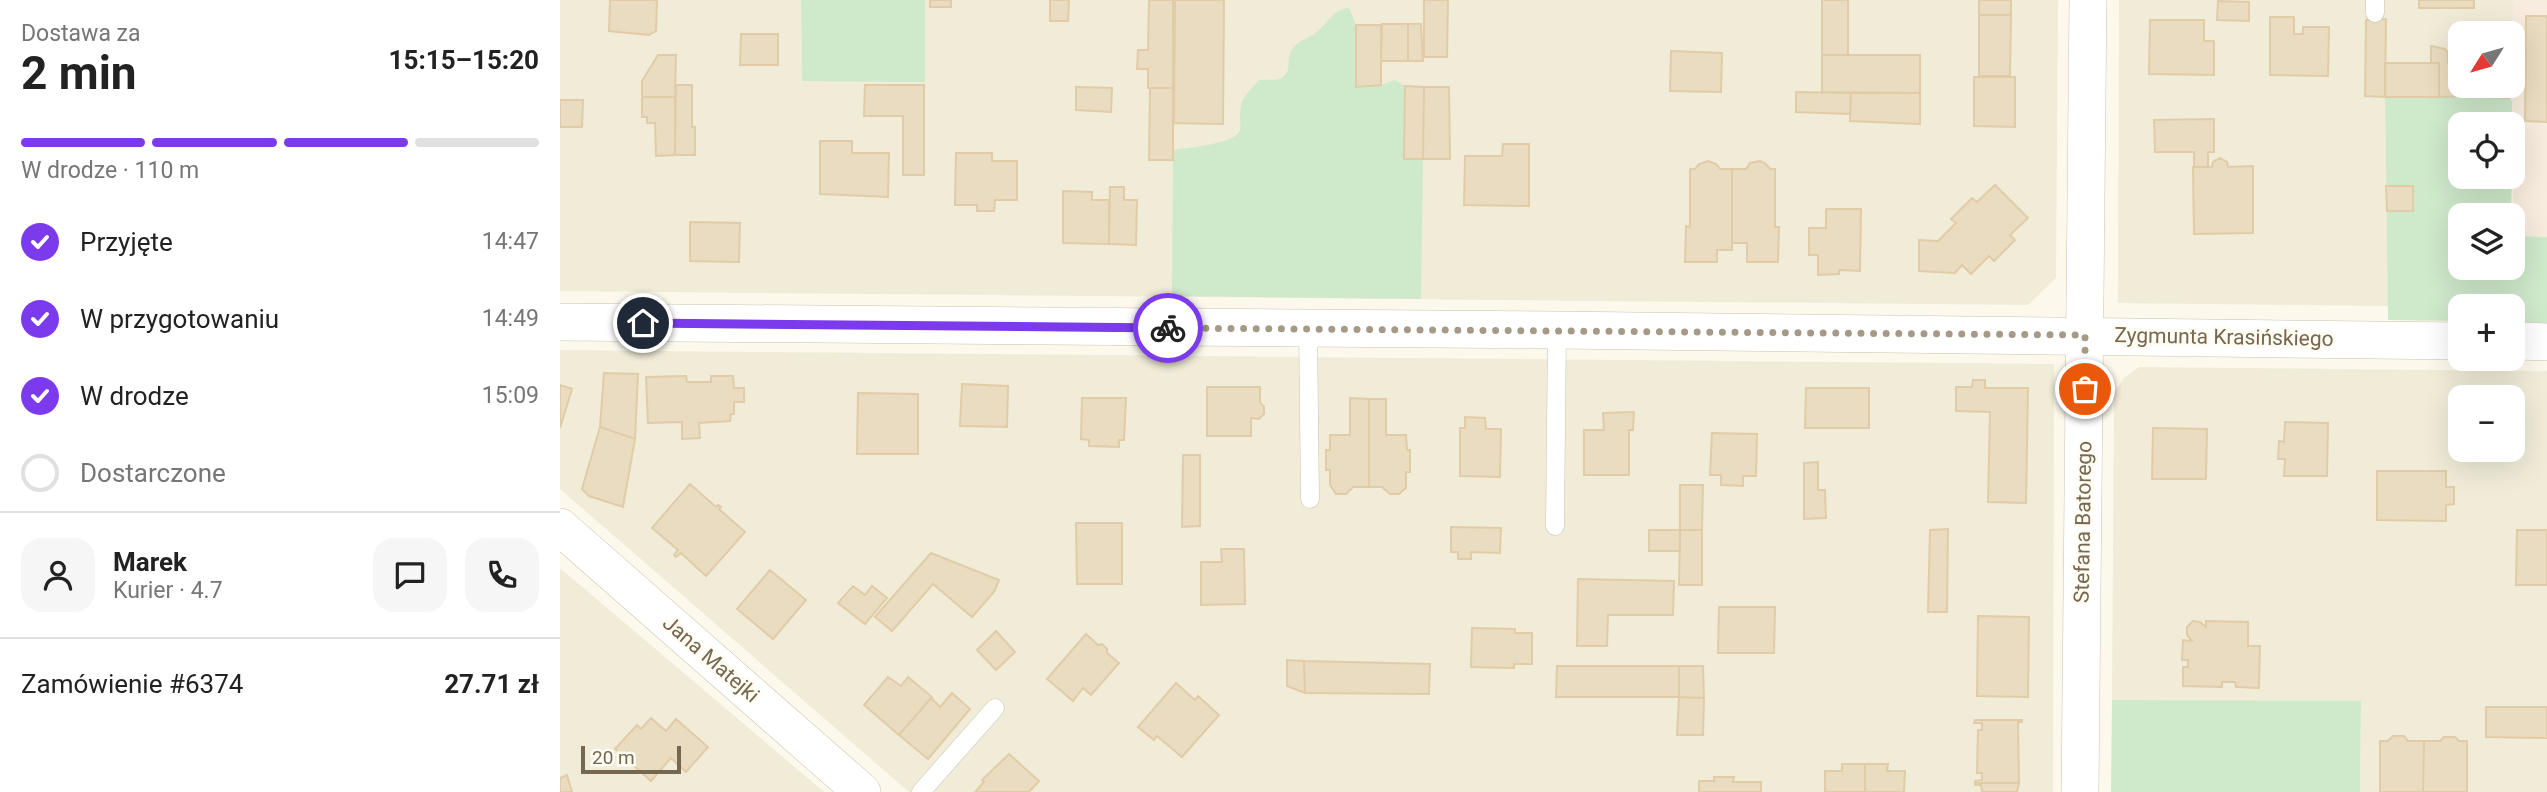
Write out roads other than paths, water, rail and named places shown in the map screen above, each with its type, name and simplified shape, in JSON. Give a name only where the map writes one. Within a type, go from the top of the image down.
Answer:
[{"type":"street","name":"Stefana Batorego","points":[[2080,792],[2088,0]]},
{"type":"street","name":"Zygmunta Krasińskiego","points":[[560,322],[2085,335],[2448,341]]},
{"type":"street","points":[[2525,341],[2547,342]]},
{"type":"street","name":"Jana Matejki","points":[[560,527],[862,792]]},
{"type":"lane","points":[[1308,329],[1310,499]]},
{"type":"lane","points":[[1555,526],[1557,330]]},
{"type":"lane","points":[[922,792],[995,708]]}]
